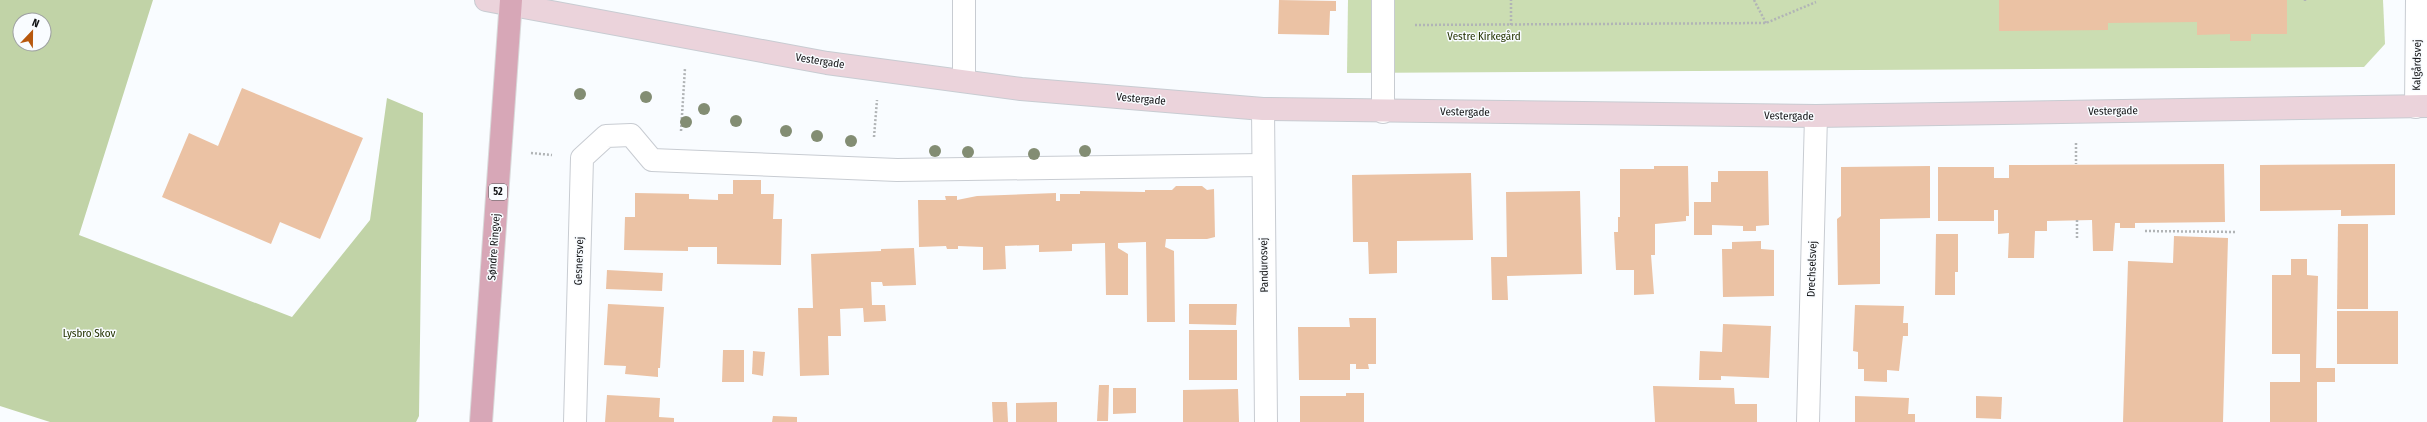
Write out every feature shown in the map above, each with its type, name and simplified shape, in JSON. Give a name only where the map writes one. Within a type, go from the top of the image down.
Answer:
[{"type":"main road","name":"Søndre Ringvej","points":[[480,422],[511,2]]},
{"type":"street","name":"Vestergade","points":[[486,0],[511,2],[827,64],[1021,89],[1263,109],[1383,112],[1816,116],[2422,106]]},
{"type":"street","points":[[964,0],[964,81]]},
{"type":"street","points":[[1383,0],[1383,112]]},
{"type":"street","name":"Kalgårdsvej","points":[[2417,0],[2422,106]]},
{"type":"street","name":"Pandurosvej","points":[[1263,109],[1266,422]]},
{"type":"street","name":"Drechselsvej","points":[[1808,422],[1816,116]]},
{"type":"street","points":[[582,158],[606,136],[631,135],[652,160],[872,170],[1263,165]]},
{"type":"street","name":"Gesnersvej","points":[[575,422],[582,158]]},
{"type":"path","points":[[1511,0],[1511,25]]},
{"type":"path","points":[[1754,0],[1766,23]]},
{"type":"path","points":[[1383,26],[1766,23],[1816,2]]},
{"type":"path","points":[[679,161],[687,37]]},
{"type":"path","points":[[872,170],[879,70]]},
{"type":"path","points":[[501,151],[582,158]]},
{"type":"path","points":[[2077,220],[2077,240]]},
{"type":"path","points":[[2145,231],[2237,232]]},
{"type":"green space","name":"Lysbro Skov","points":[[0,0],[153,0],[79,235],[292,317],[370,220],[387,98],[423,113],[419,416],[416,422],[50,422],[0,406]]},
{"type":"green space","name":"Vestre Kirkegård","points":[[1348,0],[2383,0],[2385,44],[2364,67],[1347,73]]},
{"type":"building","points":[[1279,0],[1336,1],[1336,11],[1330,11],[1329,35],[1278,34]]},
{"type":"building","points":[[1999,0],[2287,0],[2287,34],[2251,34],[2251,41],[2230,41],[2230,34],[2197,35],[2197,22],[2108,23],[2108,30],[1999,31]]},
{"type":"building","points":[[242,88],[363,138],[320,239],[280,222],[271,244],[162,197],[189,133],[218,146]]},
{"type":"building","points":[[2224,164],[2225,222],[2135,223],[2135,228],[2120,228],[2120,223],[2115,223],[2113,251],[2093,251],[2092,220],[2047,221],[2047,231],[2035,231],[2034,258],[2008,258],[2009,233],[1998,234],[1998,210],[1994,210],[1994,221],[1938,221],[1938,167],[1994,167],[1994,178],[2009,178],[2009,165]]},
{"type":"building","points":[[2395,164],[2395,215],[2341,216],[2341,210],[2260,211],[2260,165]]},
{"type":"building","points":[[1654,166],[1688,166],[1689,216],[1686,216],[1686,221],[1655,224],[1655,255],[1651,255],[1654,294],[1634,295],[1634,270],[1616,270],[1614,232],[1618,232],[1618,217],[1620,217],[1620,169],[1654,169]]},
{"type":"building","points":[[1930,166],[1930,218],[1880,219],[1880,284],[1838,285],[1837,219],[1841,216],[1841,167]]},
{"type":"building","points":[[1718,171],[1768,171],[1769,225],[1756,226],[1756,231],[1743,231],[1743,226],[1712,225],[1712,235],[1694,235],[1694,202],[1711,202],[1711,182],[1718,182]]},
{"type":"building","points":[[1471,173],[1473,240],[1397,241],[1397,273],[1369,274],[1368,242],[1353,242],[1352,175]]},
{"type":"building","points":[[733,180],[761,180],[761,194],[774,194],[773,219],[782,219],[781,265],[717,264],[717,247],[688,247],[688,251],[624,250],[625,217],[635,217],[635,193],[689,194],[689,199],[718,200],[718,194],[733,194]]},
{"type":"building","points":[[1176,186],[1202,186],[1207,190],[1214,189],[1215,237],[1207,239],[1166,239],[1165,247],[1174,251],[1175,322],[1147,322],[1146,242],[1118,243],[1118,248],[1128,254],[1128,295],[1106,295],[1105,243],[1072,244],[1072,251],[1039,252],[1039,245],[1005,246],[1006,269],[983,270],[983,247],[958,246],[958,249],[947,249],[946,246],[919,247],[918,200],[946,200],[945,196],[957,196],[957,200],[977,196],[1056,193],[1056,201],[1060,201],[1060,194],[1080,194],[1080,191],[1145,192],[1145,190],[1172,190]]},
{"type":"building","points":[[1580,191],[1582,274],[1507,276],[1508,300],[1492,300],[1491,257],[1507,257],[1506,192]]},
{"type":"building","points":[[2338,224],[2368,224],[2368,309],[2337,309]]},
{"type":"building","points":[[1936,234],[1958,234],[1958,272],[1955,272],[1955,295],[1935,295]]},
{"type":"building","points":[[2174,236],[2228,238],[2223,422],[2123,422],[2128,261],[2173,263]]},
{"type":"building","points":[[1761,241],[1761,249],[1774,250],[1774,296],[1723,297],[1722,249],[1732,249],[1732,242]]},
{"type":"building","points":[[914,248],[916,285],[883,286],[882,282],[871,282],[872,305],[885,305],[886,321],[864,322],[863,308],[840,309],[841,336],[828,336],[829,375],[800,376],[798,308],[813,308],[811,254]]},
{"type":"building","points":[[2291,259],[2307,259],[2307,275],[2318,276],[2316,368],[2335,368],[2335,382],[2317,382],[2317,422],[2270,422],[2270,382],[2300,382],[2300,354],[2272,354],[2272,275],[2291,275]]},
{"type":"building","points":[[607,270],[663,273],[662,291],[606,289]]},
{"type":"building","points":[[608,304],[664,307],[660,368],[658,368],[658,377],[625,374],[626,366],[604,365]]},
{"type":"building","points":[[1189,304],[1237,304],[1236,325],[1189,324]]},
{"type":"building","points":[[1855,305],[1904,306],[1903,323],[1908,323],[1908,336],[1903,336],[1899,371],[1887,370],[1887,382],[1864,381],[1864,369],[1858,369],[1858,352],[1853,351]]},
{"type":"building","points":[[2337,311],[2398,311],[2398,364],[2337,364]]},
{"type":"building","points":[[1349,318],[1376,318],[1376,364],[1368,364],[1369,369],[1356,369],[1356,364],[1350,364],[1350,380],[1299,380],[1298,327],[1350,327]]},
{"type":"building","points":[[1723,324],[1771,326],[1769,378],[1721,376],[1721,380],[1699,380],[1700,351],[1722,352]]},
{"type":"building","points":[[1189,330],[1237,330],[1237,380],[1189,380]]},
{"type":"building","points":[[723,350],[744,350],[744,382],[722,382]]},
{"type":"building","points":[[753,351],[765,352],[763,376],[752,374]]},
{"type":"building","points":[[1099,385],[1109,385],[1108,421],[1097,421]]},
{"type":"building","points":[[1653,386],[1734,388],[1735,404],[1757,404],[1757,422],[1655,422]]},
{"type":"building","points":[[1113,388],[1136,388],[1136,413],[1113,414]]},
{"type":"building","points":[[1238,389],[1239,422],[1183,422],[1183,390]]},
{"type":"building","points":[[1346,393],[1364,393],[1364,422],[1300,422],[1300,396],[1346,396]]},
{"type":"building","points":[[607,395],[660,398],[659,417],[674,418],[674,422],[605,422]]},
{"type":"building","points":[[1855,396],[1909,398],[1908,414],[1915,414],[1915,422],[1855,422]]},
{"type":"building","points":[[1976,396],[2002,397],[2001,419],[1976,418]]},
{"type":"building","points":[[992,402],[1007,402],[1008,422],[993,422]]},
{"type":"building","points":[[1057,402],[1057,422],[1016,422],[1016,403]]},
{"type":"building","points":[[773,416],[797,417],[797,422],[772,422]]}]
